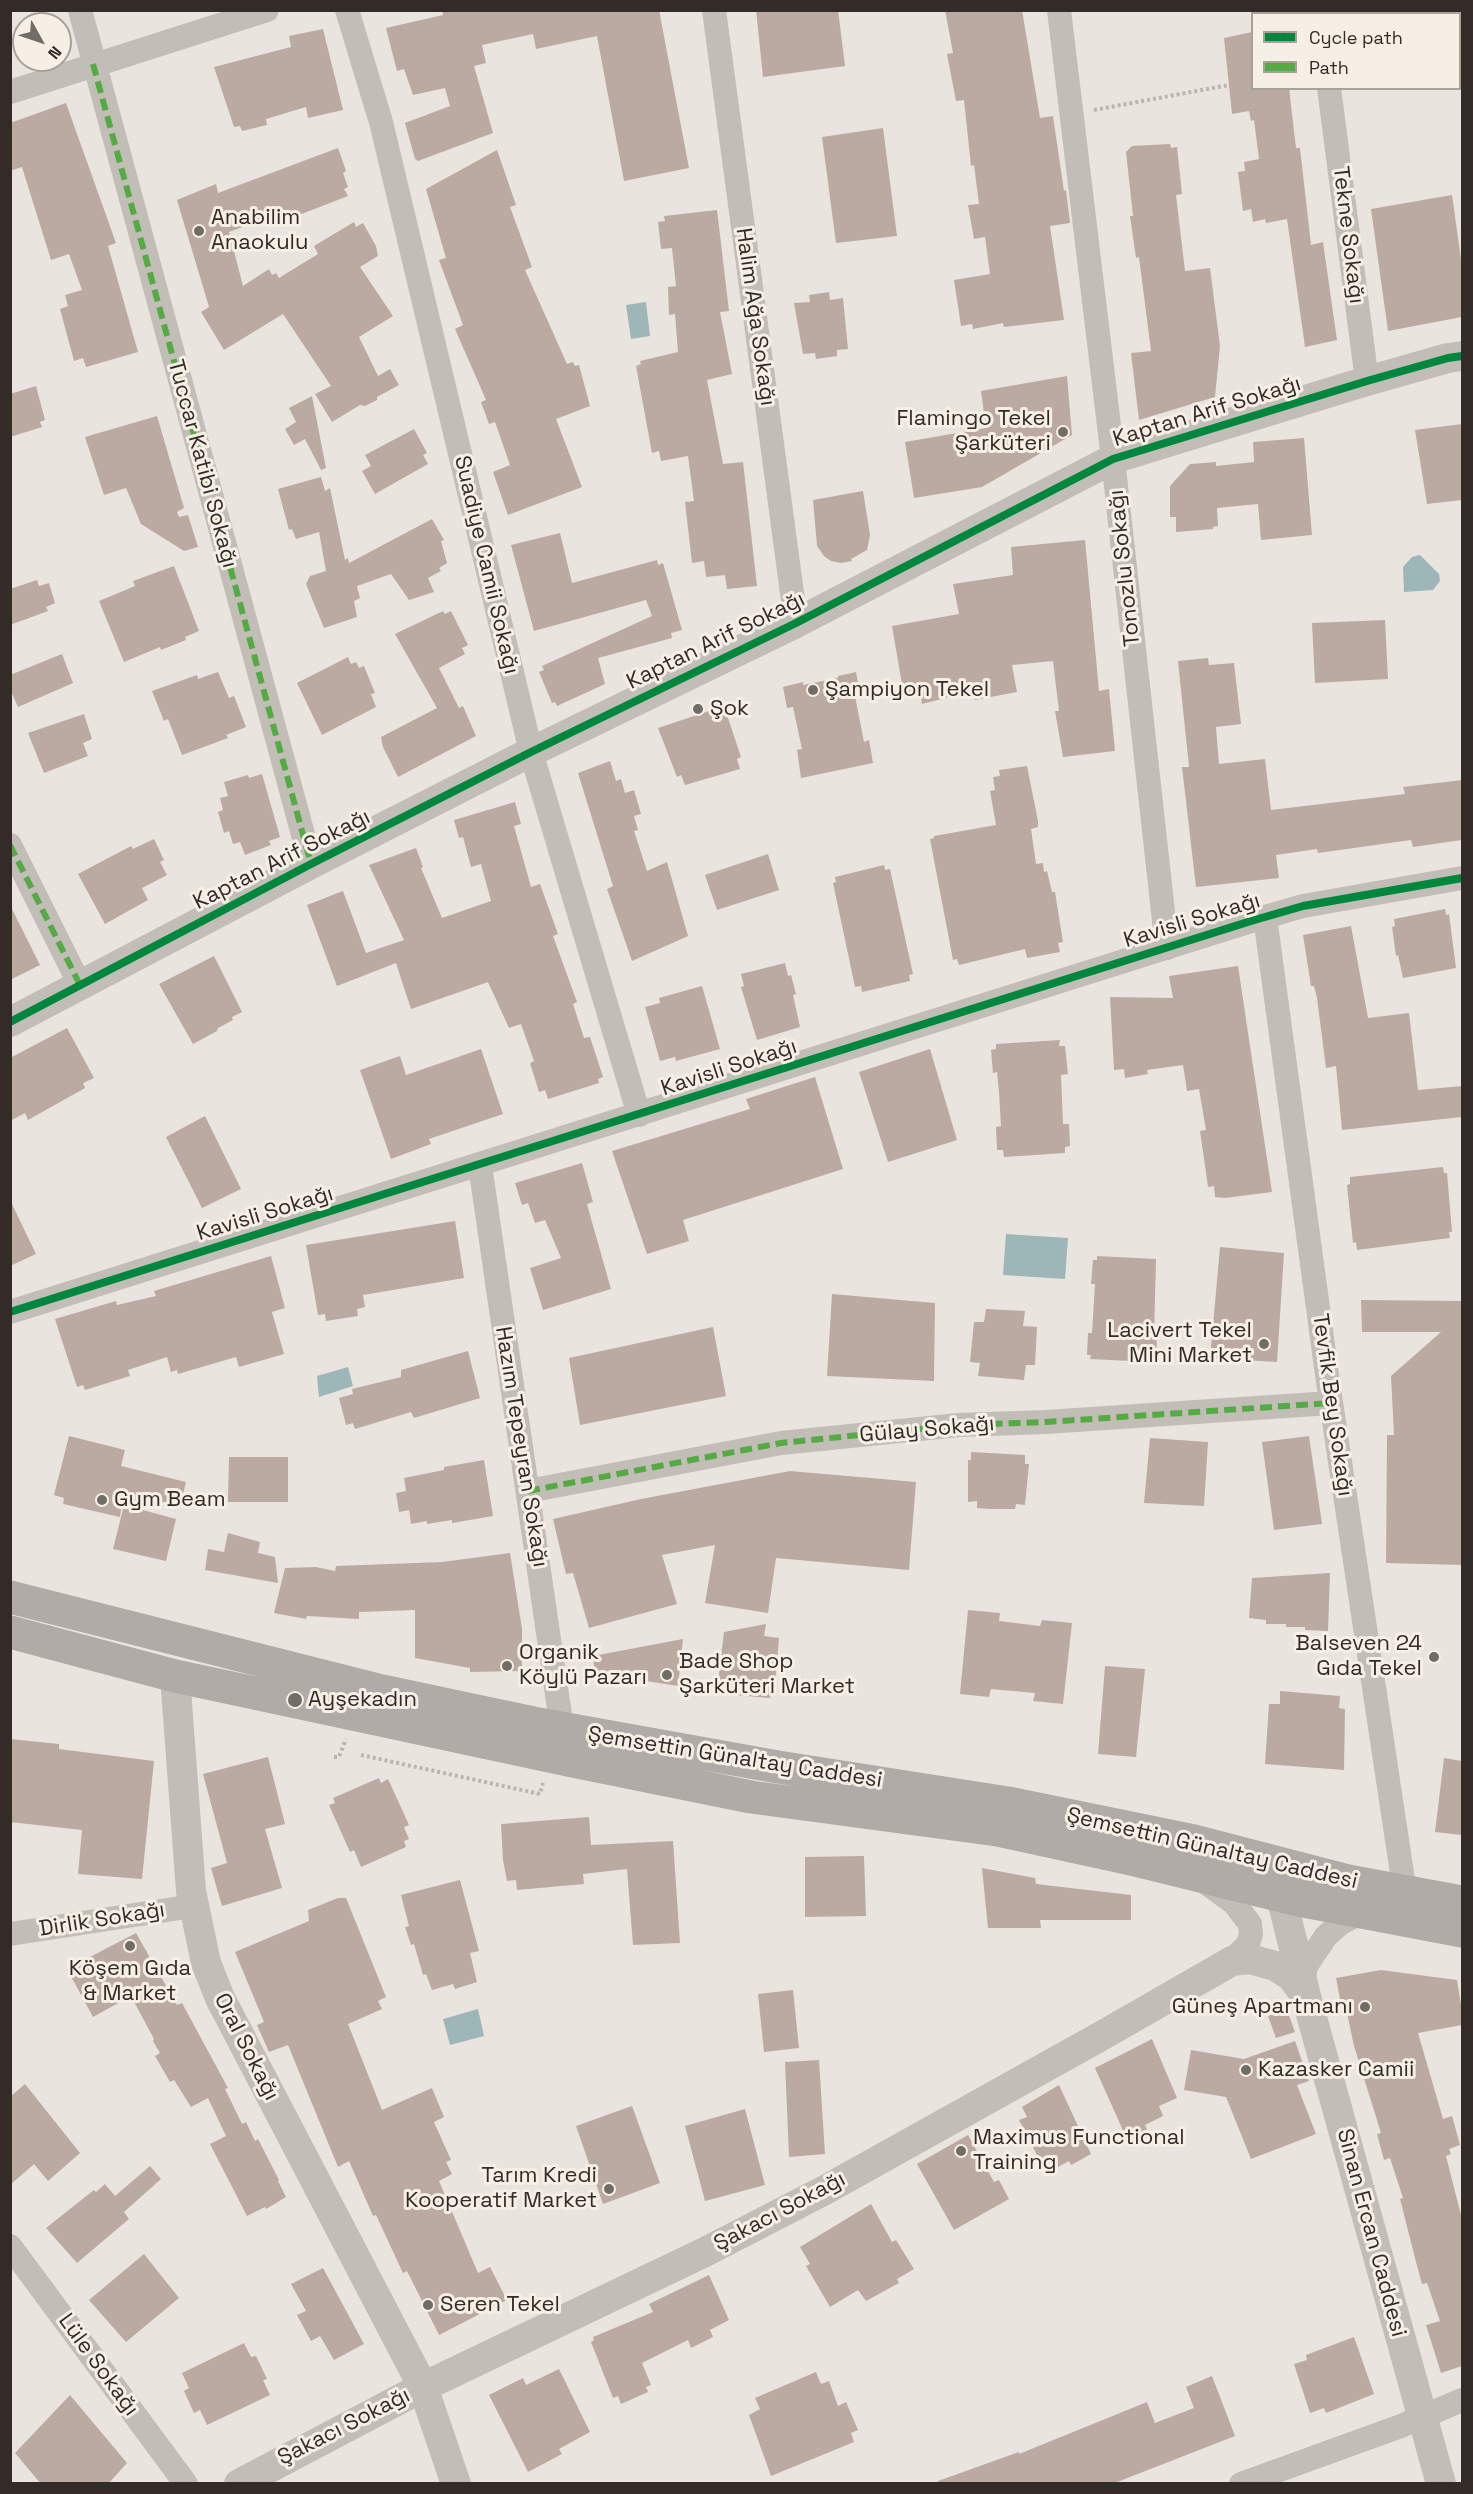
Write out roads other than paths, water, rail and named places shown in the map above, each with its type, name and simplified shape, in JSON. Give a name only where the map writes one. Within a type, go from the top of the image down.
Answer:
[{"type":"main road","name":"Şemsettin Günaltay Caddesi","points":[[10,1597],[382,1691],[562,1729],[778,1767],[1008,1803],[1194,1841],[1323,1876],[1462,1902]]},
{"type":"main road","name":"Şemsettin Günaltay Caddesi","points":[[10,1632],[175,1676],[527,1752],[751,1797],[998,1830],[1187,1872],[1282,1896],[1462,1931]]},
{"type":"street","name":"Tuccar Katibi Sokağı","points":[[80,10],[311,864]]},
{"type":"street","points":[[10,92],[267,10]]},
{"type":"street","name":"Suadiye Camii Sokağı","points":[[347,10],[381,122],[531,752],[639,1115]]},
{"type":"street","name":"Halim Ağa Sokağı","points":[[714,10],[796,623]]},
{"type":"street","name":"Tonozlu Sokağı","points":[[1059,10],[1113,459],[1167,948]]},
{"type":"street","name":"Tekne Sokağı","points":[[1329,90],[1367,381]]},
{"type":"street","name":"Kaptan Arif Sokağı","points":[[10,1022],[311,864],[531,752],[796,623],[1113,459],[1367,381],[1462,356]]},
{"type":"street","points":[[10,845],[80,985]]},
{"type":"street","name":"Kavisli Sokağı","points":[[10,1312],[1266,917],[1303,906],[1462,878]]},
{"type":"street","name":"Tevfik Bey Sokağı","points":[[1266,917],[1331,1403],[1405,1893]]},
{"type":"street","name":"Hazım Tepeyran Sokağı","points":[[480,1165],[562,1729]]},
{"type":"street","name":"Gülay Sokağı","points":[[528,1491],[781,1443],[950,1426],[1331,1403]]},
{"type":"street","points":[[175,1676],[176,1665],[185,1655],[195,1650],[212,1649]]},
{"type":"street","name":"Oral Sokağı","points":[[175,1676],[193,1906],[206,1963],[220,1998],[423,2386],[456,2484]]},
{"type":"street","name":"Sinan Ercan Caddesi","points":[[1245,1854],[1262,1861],[1274,1872],[1282,1896],[1304,1989],[1441,2484]]},
{"type":"street","points":[[1187,1872],[1227,1897],[1248,1921],[1251,1930],[1250,1939],[1244,1950],[1232,1961]]},
{"type":"street","name":"Dirlik Sokağı","points":[[10,1934],[193,1906]]},
{"type":"street","points":[[1304,1989],[1306,1966],[1326,1936],[1341,1923],[1362,1912]]},
{"type":"street","points":[[1232,1961],[1250,1959],[1275,1966],[1291,1976],[1304,1989]]},
{"type":"street","name":"Şakacı Sokağı","points":[[238,2484],[423,2386],[656,2275],[825,2190],[1103,2036],[1232,1961]]},
{"type":"street","name":"Lüle Sokağı","points":[[10,2246],[186,2484]]},
{"type":"street","points":[[1241,2484],[1422,2418],[1462,2400]]},
{"type":"water","points":[[646,302],[650,336],[631,339],[626,305]]},
{"type":"water","points":[[1420,555],[1439,574],[1440,581],[1433,590],[1404,592],[1403,567],[1412,557]]},
{"type":"water","points":[[1006,1234],[1068,1238],[1065,1279],[1003,1275]]},
{"type":"water","points":[[348,1367],[353,1386],[319,1397],[317,1376]]},
{"type":"water","points":[[478,2009],[484,2036],[450,2045],[443,2019]]},
{"type":"place","name":"Anabilim Anaokulu","points":[[199,231]]},
{"type":"place","name":"Flamingo Tekel Şarküteri","points":[[1063,432]]},
{"type":"place","name":"Şampiyon Tekel","points":[[813,690]]},
{"type":"place","name":"Şok","points":[[698,709]]},
{"type":"place","name":"Lacivert Tekel Mini Market","points":[[1264,1344]]},
{"type":"place","name":"Gym Beam","points":[[102,1500]]},
{"type":"place","name":"Balseven 24 Gıda Tekel","points":[[1434,1657]]},
{"type":"place","name":"Organik Köylü Pazarı","points":[[507,1666]]},
{"type":"place","name":"Bade Shop Şarküteri Market","points":[[667,1675]]},
{"type":"place","name":"Ayşekadın","points":[[295,1700]]},
{"type":"place","name":"Köşem Gıda & Market","points":[[130,1946]]},
{"type":"place","name":"Güneş Apartmanı","points":[[1365,2007]]},
{"type":"place","name":"Kazasker Camii","points":[[1246,2070]]},
{"type":"place","name":"Maximus Functional Training","points":[[961,2151]]},
{"type":"place","name":"Tarım Kredi Kooperatif Market","points":[[609,2189]]},
{"type":"place","name":"Seren Tekel","points":[[428,2305]]}]
